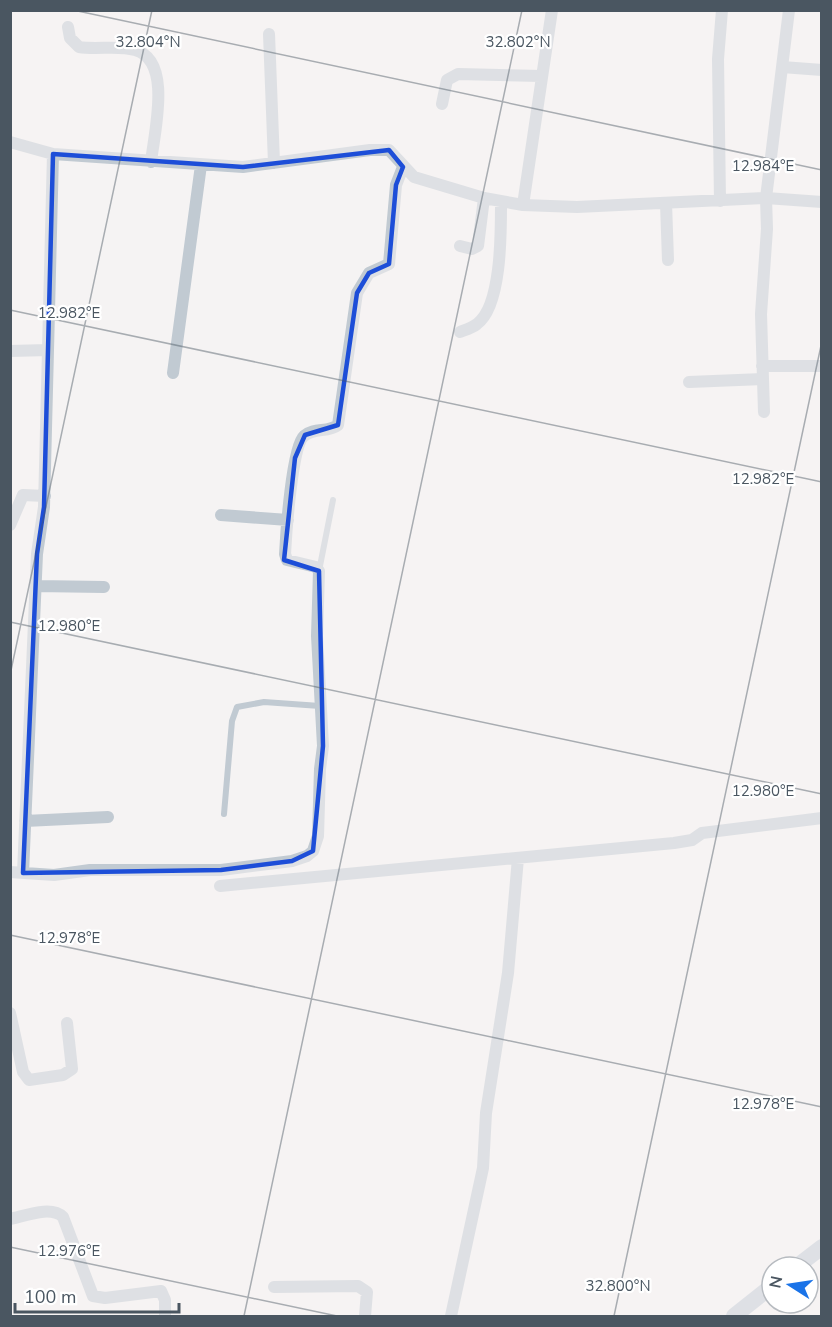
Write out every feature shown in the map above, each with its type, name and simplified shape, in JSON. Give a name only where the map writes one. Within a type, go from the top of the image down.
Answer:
[{"type":"main road","points":[[735,1316],[760,1296]]},
{"type":"street","points":[[523,206],[552,10]]},
{"type":"street","points":[[720,201],[718,59],[722,10]]},
{"type":"street","points":[[764,412],[760,314],[767,229],[765,198],[789,10]]},
{"type":"street","points":[[68,27],[70,38],[79,47],[133,49],[142,52],[156,67],[158,91],[151,162]]},
{"type":"street","points":[[269,34],[274,163]]},
{"type":"street","points":[[782,67],[822,70]]},
{"type":"street","points":[[442,104],[447,80],[458,74],[541,76]]},
{"type":"street","points":[[10,142],[53,154],[243,167],[370,150],[389,150],[396,154],[403,167],[414,177],[484,198],[523,206],[577,207],[765,198],[822,202]]},
{"type":"street","points":[[53,154],[45,496],[36,586],[25,821],[16,873],[54,875],[90,870],[221,870],[291,861],[307,856],[313,851],[318,836],[323,746],[317,636],[319,571],[316,567],[287,560],[285,555],[295,458],[300,440],[312,431],[332,429],[340,421],[357,293],[369,273],[389,264],[396,185],[403,167]]},
{"type":"street","points":[[173,373],[201,165]]},
{"type":"street","points":[[460,246],[472,249],[478,246],[484,198]]},
{"type":"street","points":[[460,332],[478,324],[490,304],[499,276],[501,201]]},
{"type":"street","points":[[666,203],[668,260]]},
{"type":"street","points":[[10,351],[48,350]]},
{"type":"street","points":[[762,366],[822,366]]},
{"type":"street","points":[[689,382],[763,379]]},
{"type":"street","points":[[10,525],[23,495],[45,496]]},
{"type":"street","points":[[221,515],[288,520]]},
{"type":"street","points":[[36,586],[104,587]]},
{"type":"street","points":[[25,821],[108,817]]},
{"type":"street","points":[[220,886],[674,843],[692,840],[702,833],[822,818]]},
{"type":"street","points":[[451,1317],[483,1168],[486,1113],[508,973],[518,858]]},
{"type":"street","points":[[10,1013],[16,1065],[29,1080],[70,1072],[72,1065],[67,1023]]},
{"type":"street","points":[[10,1219],[50,1211],[59,1213],[63,1217],[93,1296],[105,1298],[161,1291],[165,1300],[165,1317]]},
{"type":"street","points":[[274,1287],[358,1286],[367,1292],[365,1317]]},
{"type":"lane","points":[[319,571],[333,500]]},
{"type":"lane","points":[[224,814],[232,721],[237,706],[264,702],[320,706]]},
{"type":"highlighted area","points":[[389,150],[403,167],[396,185],[389,264],[369,273],[357,293],[338,425],[305,435],[295,458],[284,560],[319,571],[323,746],[313,851],[292,861],[221,870],[23,873],[37,554],[44,507],[53,154],[243,167]]}]
